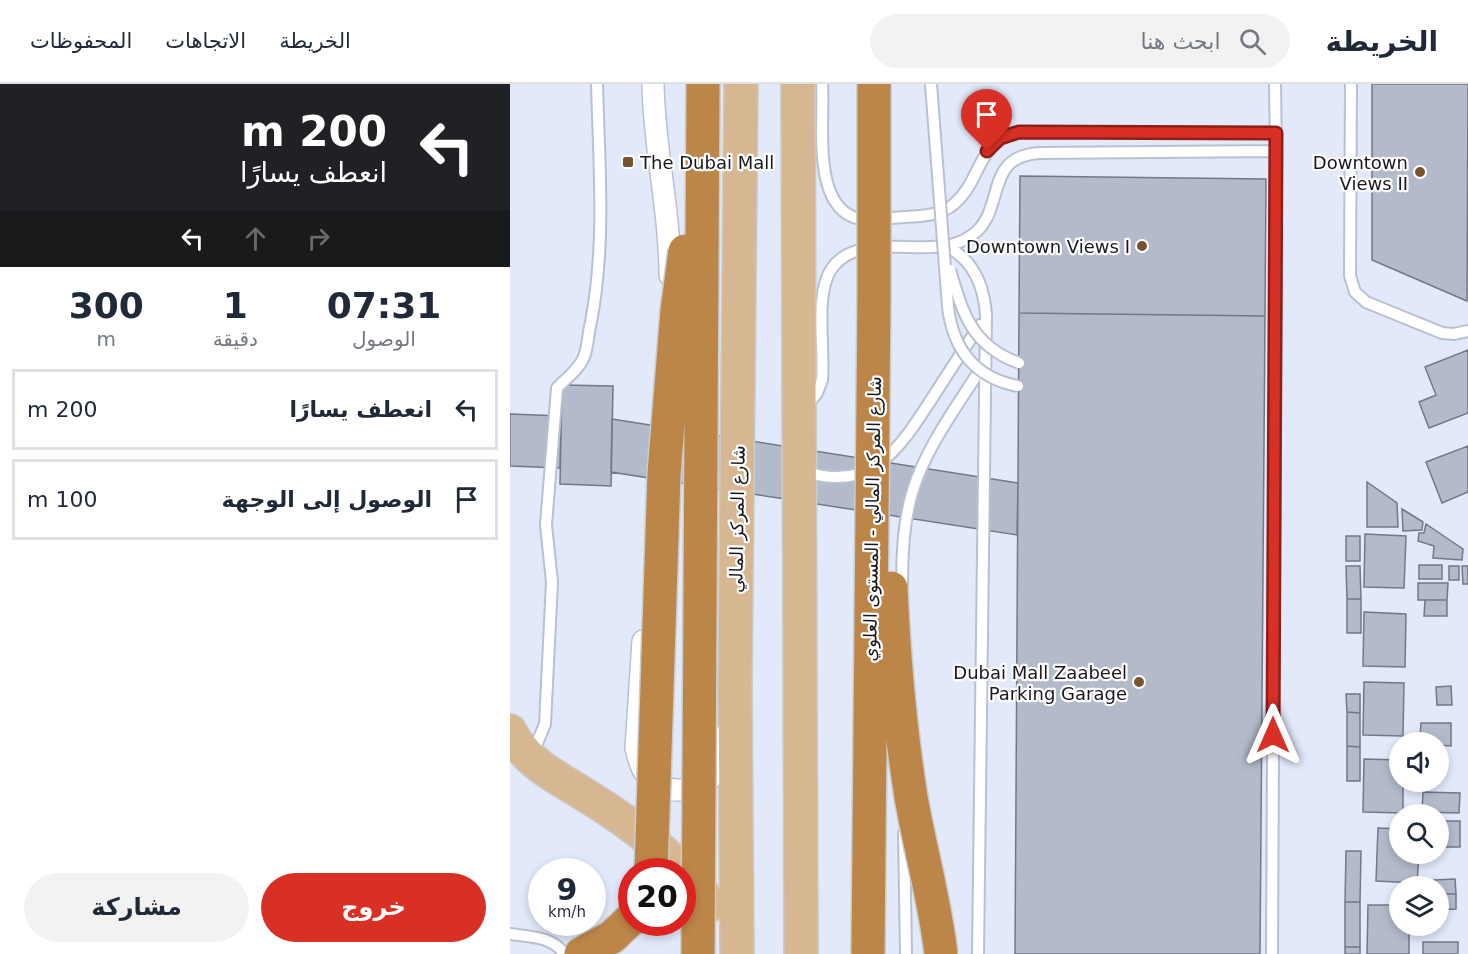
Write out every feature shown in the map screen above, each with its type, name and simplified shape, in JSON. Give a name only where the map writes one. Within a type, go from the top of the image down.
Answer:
[{"type":"highway","points":[[698,954],[703,84]]},
{"type":"highway","name":"شارع المركز المالي - المستوى العلوي","points":[[868,954],[874,84]]},
{"type":"highway","points":[[651,858],[660,555],[669,404],[681,273],[692,207],[703,161]]},
{"type":"highway","points":[[872,505],[881,530],[890,574],[902,734],[941,954]]},
{"type":"highway","points":[[581,954],[618,931]]},
{"type":"main road","name":"شارع المركز المالي","points":[[735,954],[735,685],[741,84]]},
{"type":"main road","points":[[798,84],[801,954]]},
{"type":"main road","points":[[510,731],[514,740],[531,759],[629,823],[680,867],[708,901],[735,954]]},
{"type":"street","points":[[653,84],[654,118],[668,237],[670,303],[636,731],[636,748],[640,765],[650,780],[665,788],[682,791],[699,786],[712,776],[720,760],[735,685]]},
{"type":"lane","points":[[531,759],[545,724],[552,582],[546,525],[557,388],[574,372],[584,358],[596,293],[600,241],[597,84]]},
{"type":"lane","points":[[822,84],[825,183],[832,198],[844,211],[858,218],[927,215],[952,206],[971,183],[987,151],[1000,138],[1019,132],[1276,133]]},
{"type":"lane","points":[[931,84],[948,306],[956,340],[976,367],[996,380],[1018,386]]},
{"type":"lane","points":[[1272,954],[1267,830],[1274,519],[1275,84]]},
{"type":"lane","points":[[1351,84],[1350,276],[1354,292],[1366,302],[1430,330],[1454,334],[1468,331]]},
{"type":"lane","points":[[945,249],[977,232],[990,213],[999,177],[1006,166],[1019,156],[1028,153],[1276,151]]},
{"type":"lane","points":[[798,412],[817,393],[822,380],[822,295],[825,280],[833,266],[845,256],[860,250],[945,249],[955,251],[973,268],[983,291],[986,315],[978,954]]},
{"type":"lane","points":[[945,249],[959,301],[969,325],[990,349],[1019,363]]},
{"type":"lane","points":[[799,469],[827,477],[842,477],[871,469],[884,462],[905,440],[986,315]]},
{"type":"lane","points":[[906,954],[902,574],[905,528],[913,489],[920,470],[985,362]]},
{"type":"lane","points":[[1263,511],[1271,514],[1274,519]]},
{"type":"lane","points":[[510,934],[548,940],[557,945],[564,954]]},
{"type":"building","name":"Downtown Views II","points":[[1372,84],[1468,84],[1467,301],[1372,260]]},
{"type":"building","name":"Downtown Views I","points":[[1020,176],[1266,179],[1265,316],[1019,313]]},
{"type":"building","name":"Dubai Mall Zaabeel Parking Garage","points":[[1019,313],[1265,316],[1260,954],[1015,954]]},
{"type":"building","points":[[1468,350],[1468,413],[1429,428],[1419,402],[1436,395],[1425,367]]},
{"type":"building","points":[[562,385],[613,386],[611,486],[560,484]]},
{"type":"building","points":[[510,414],[561,416],[560,468],[510,466]]},
{"type":"building","points":[[612,419],[1018,483],[1017,535],[611,472]]},
{"type":"building","points":[[1468,446],[1468,492],[1442,503],[1426,462]]},
{"type":"building","points":[[1367,482],[1397,503],[1398,527],[1367,527]]},
{"type":"building","points":[[1402,509],[1423,522],[1422,530],[1403,531]]},
{"type":"building","points":[[1426,524],[1463,549],[1462,560],[1433,558],[1434,546],[1418,541],[1419,533],[1424,533]]},
{"type":"building","points":[[1365,534],[1406,536],[1404,588],[1364,587]]},
{"type":"building","points":[[1346,536],[1360,536],[1360,561],[1346,561]]},
{"type":"building","points":[[1419,565],[1442,565],[1442,579],[1419,579]]},
{"type":"building","points":[[1346,566],[1360,566],[1361,599],[1347,599]]},
{"type":"building","points":[[1449,566],[1459,566],[1459,580],[1449,580]]},
{"type":"building","points":[[1462,566],[1468,566],[1468,584],[1463,584]]},
{"type":"building","points":[[1418,583],[1448,583],[1447,600],[1418,600]]},
{"type":"building","points":[[1347,599],[1361,599],[1361,633],[1347,633]]},
{"type":"building","points":[[1425,600],[1447,600],[1447,616],[1424,616]]},
{"type":"building","points":[[1364,612],[1406,614],[1405,667],[1363,666]]},
{"type":"building","points":[[1364,682],[1404,683],[1403,732],[1389,732],[1389,736],[1363,735]]},
{"type":"building","points":[[1451,686],[1452,705],[1437,705],[1436,687]]},
{"type":"building","points":[[1346,694],[1360,694],[1360,713],[1347,712]]},
{"type":"building","points":[[1347,712],[1360,713],[1360,747],[1347,746]]},
{"type":"building","points":[[1421,723],[1451,723],[1451,746],[1449,746],[1449,732],[1420,732]]},
{"type":"building","points":[[1347,746],[1360,747],[1360,781],[1347,781]]},
{"type":"building","points":[[1364,759],[1389,760],[1389,792],[1403,792],[1403,804],[1389,804],[1389,813],[1363,812]]},
{"type":"building","points":[[1423,792],[1460,793],[1459,813],[1449,813],[1449,804],[1422,804]]},
{"type":"building","points":[[1449,821],[1460,821],[1460,847],[1449,847]]},
{"type":"building","points":[[1378,828],[1389,828],[1389,864],[1418,864],[1417,876],[1389,876],[1389,882],[1376,881]]},
{"type":"building","points":[[1346,851],[1361,851],[1360,902],[1345,902]]},
{"type":"building","points":[[1449,879],[1455,879],[1456,894],[1449,894]]},
{"type":"building","points":[[1449,894],[1456,894],[1456,909],[1449,909]]},
{"type":"building","points":[[1345,902],[1360,902],[1360,947],[1345,947]]},
{"type":"building","points":[[1368,905],[1389,905],[1389,936],[1409,936],[1409,954],[1367,954]]},
{"type":"building","points":[[1423,942],[1458,942],[1458,954],[1423,954]]},
{"type":"building","points":[[1345,947],[1360,947],[1360,954],[1345,954]]},
{"type":"place","name":"The Dubai Mall","points":[[628,162]]},
{"type":"place","name":"Downtown Views II","points":[[1420,172]]},
{"type":"place","name":"Downtown Views I","points":[[1142,246]]},
{"type":"place","name":"Dubai Mall Zaabeel Parking Garage","points":[[1139,682]]},
{"type":"route","points":[[987,151],[1000,138],[1019,132],[1276,133],[1273,735]]}]
